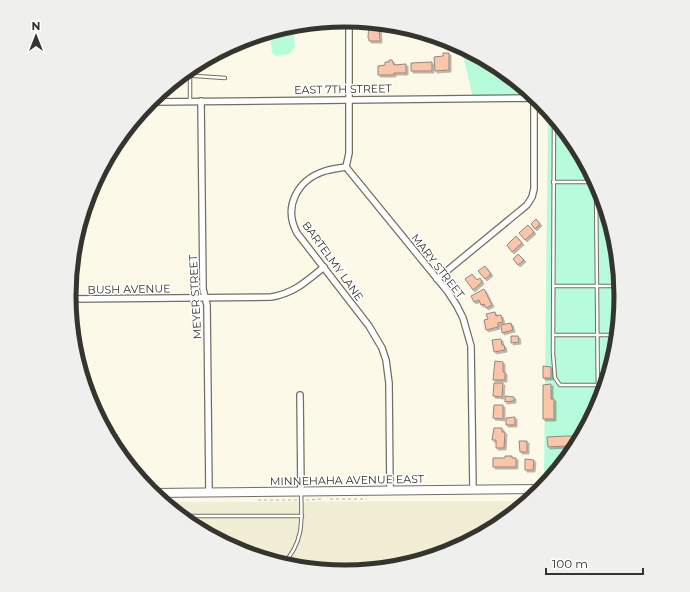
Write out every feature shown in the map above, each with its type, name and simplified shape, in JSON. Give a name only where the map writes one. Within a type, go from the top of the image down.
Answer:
[{"type":"main road","name":"MINNEHAHA AVENUE EAST","points":[[162,493],[532,489]]},
{"type":"street","points":[[346,168],[349,153],[350,27]]},
{"type":"street","name":"EAST 7TH STREET","points":[[160,102],[526,98]]},
{"type":"street","name":"MEYER STREET","points":[[202,101],[203,290],[207,305],[208,492]]},
{"type":"street","name":"EAST 7TH STREET","points":[[437,279],[527,205],[532,198],[534,189],[534,105]]},
{"type":"street","name":"MARY STREET","points":[[346,168],[437,279],[450,296],[463,318],[471,346],[473,490]]},
{"type":"street","name":"BARTELMY LANE","points":[[346,168],[330,169],[312,177],[297,192],[291,213],[294,227],[377,338],[386,360],[389,383],[390,491]]},
{"type":"street","name":"BUSH AVENUE","points":[[76,299],[281,296],[298,288],[324,267]]},
{"type":"street","points":[[300,396],[301,491]]},
{"type":"lane","points":[[190,76],[190,101]]},
{"type":"lane","points":[[191,76],[225,78]]},
{"type":"lane","points":[[554,127],[553,335],[555,378],[560,385],[598,385],[596,199]]},
{"type":"lane","points":[[553,182],[588,182]]},
{"type":"lane","points":[[553,286],[613,286]]},
{"type":"lane","points":[[553,335],[611,335]]},
{"type":"lane","points":[[287,559],[296,545],[301,532],[301,491]]},
{"type":"lane","points":[[191,516],[302,516]]},
{"type":"shaded area","points":[[518,501],[494,520],[448,545],[415,556],[397,560],[380,563],[345,565],[310,563],[293,560],[275,556],[242,545],[210,529],[173,502]]},
{"type":"green space","points":[[293,32],[295,47],[289,54],[276,56],[272,53],[270,37]]},
{"type":"green space","points":[[463,54],[494,72],[524,96],[498,95],[473,98]]},
{"type":"green space","points":[[548,120],[569,147],[594,193],[605,226],[609,244],[612,261],[614,296],[612,331],[609,348],[605,366],[594,399],[578,431],[569,445],[544,476]]},
{"type":"building","points":[[369,28],[379,29],[380,41],[369,41]]},
{"type":"building","points":[[443,53],[449,53],[449,70],[435,71],[434,57],[443,56]]},
{"type":"building","points":[[389,60],[392,60],[394,65],[406,64],[406,73],[378,75],[378,66],[385,65],[385,62],[389,62]]},
{"type":"building","points":[[432,62],[432,71],[411,71],[411,63]]},
{"type":"building","points":[[536,219],[540,224],[535,229],[531,224]]},
{"type":"building","points":[[528,225],[534,232],[525,240],[519,233]]},
{"type":"building","points":[[516,236],[522,243],[512,252],[507,245]]},
{"type":"building","points":[[518,254],[524,260],[518,265],[513,259]]},
{"type":"building","points":[[485,266],[491,274],[485,279],[478,271]]},
{"type":"building","points":[[472,274],[477,280],[480,278],[482,282],[473,290],[465,279]]},
{"type":"building","points":[[484,289],[492,305],[486,308],[484,304],[481,305],[479,300],[474,302],[471,296]]},
{"type":"building","points":[[495,312],[496,316],[501,315],[503,322],[498,323],[498,327],[486,330],[484,320],[488,319],[486,314]]},
{"type":"building","points":[[511,323],[513,330],[502,333],[501,325]]},
{"type":"building","points":[[511,336],[518,336],[519,342],[511,343]]},
{"type":"building","points":[[501,339],[505,350],[494,352],[492,340]]},
{"type":"building","points":[[495,361],[503,362],[505,380],[493,380]]},
{"type":"building","points":[[543,366],[551,367],[551,378],[543,378]]},
{"type":"building","points":[[494,383],[503,383],[502,397],[493,396]]},
{"type":"building","points":[[551,384],[551,399],[554,399],[554,419],[543,419],[543,385]]},
{"type":"building","points":[[505,396],[514,397],[514,401],[505,402]]},
{"type":"building","points":[[494,405],[503,405],[503,419],[493,418]]},
{"type":"building","points":[[515,417],[515,425],[506,425],[506,418]]},
{"type":"building","points":[[494,428],[502,428],[502,432],[505,432],[504,448],[496,448],[496,440],[492,440]]},
{"type":"building","points":[[575,436],[566,449],[566,446],[548,447],[547,437]]},
{"type":"building","points":[[519,441],[527,441],[527,452],[520,452]]},
{"type":"building","points":[[505,456],[512,456],[512,458],[516,458],[516,467],[493,467],[493,458],[505,458]]},
{"type":"building","points":[[525,459],[534,460],[533,470],[525,470]]}]
